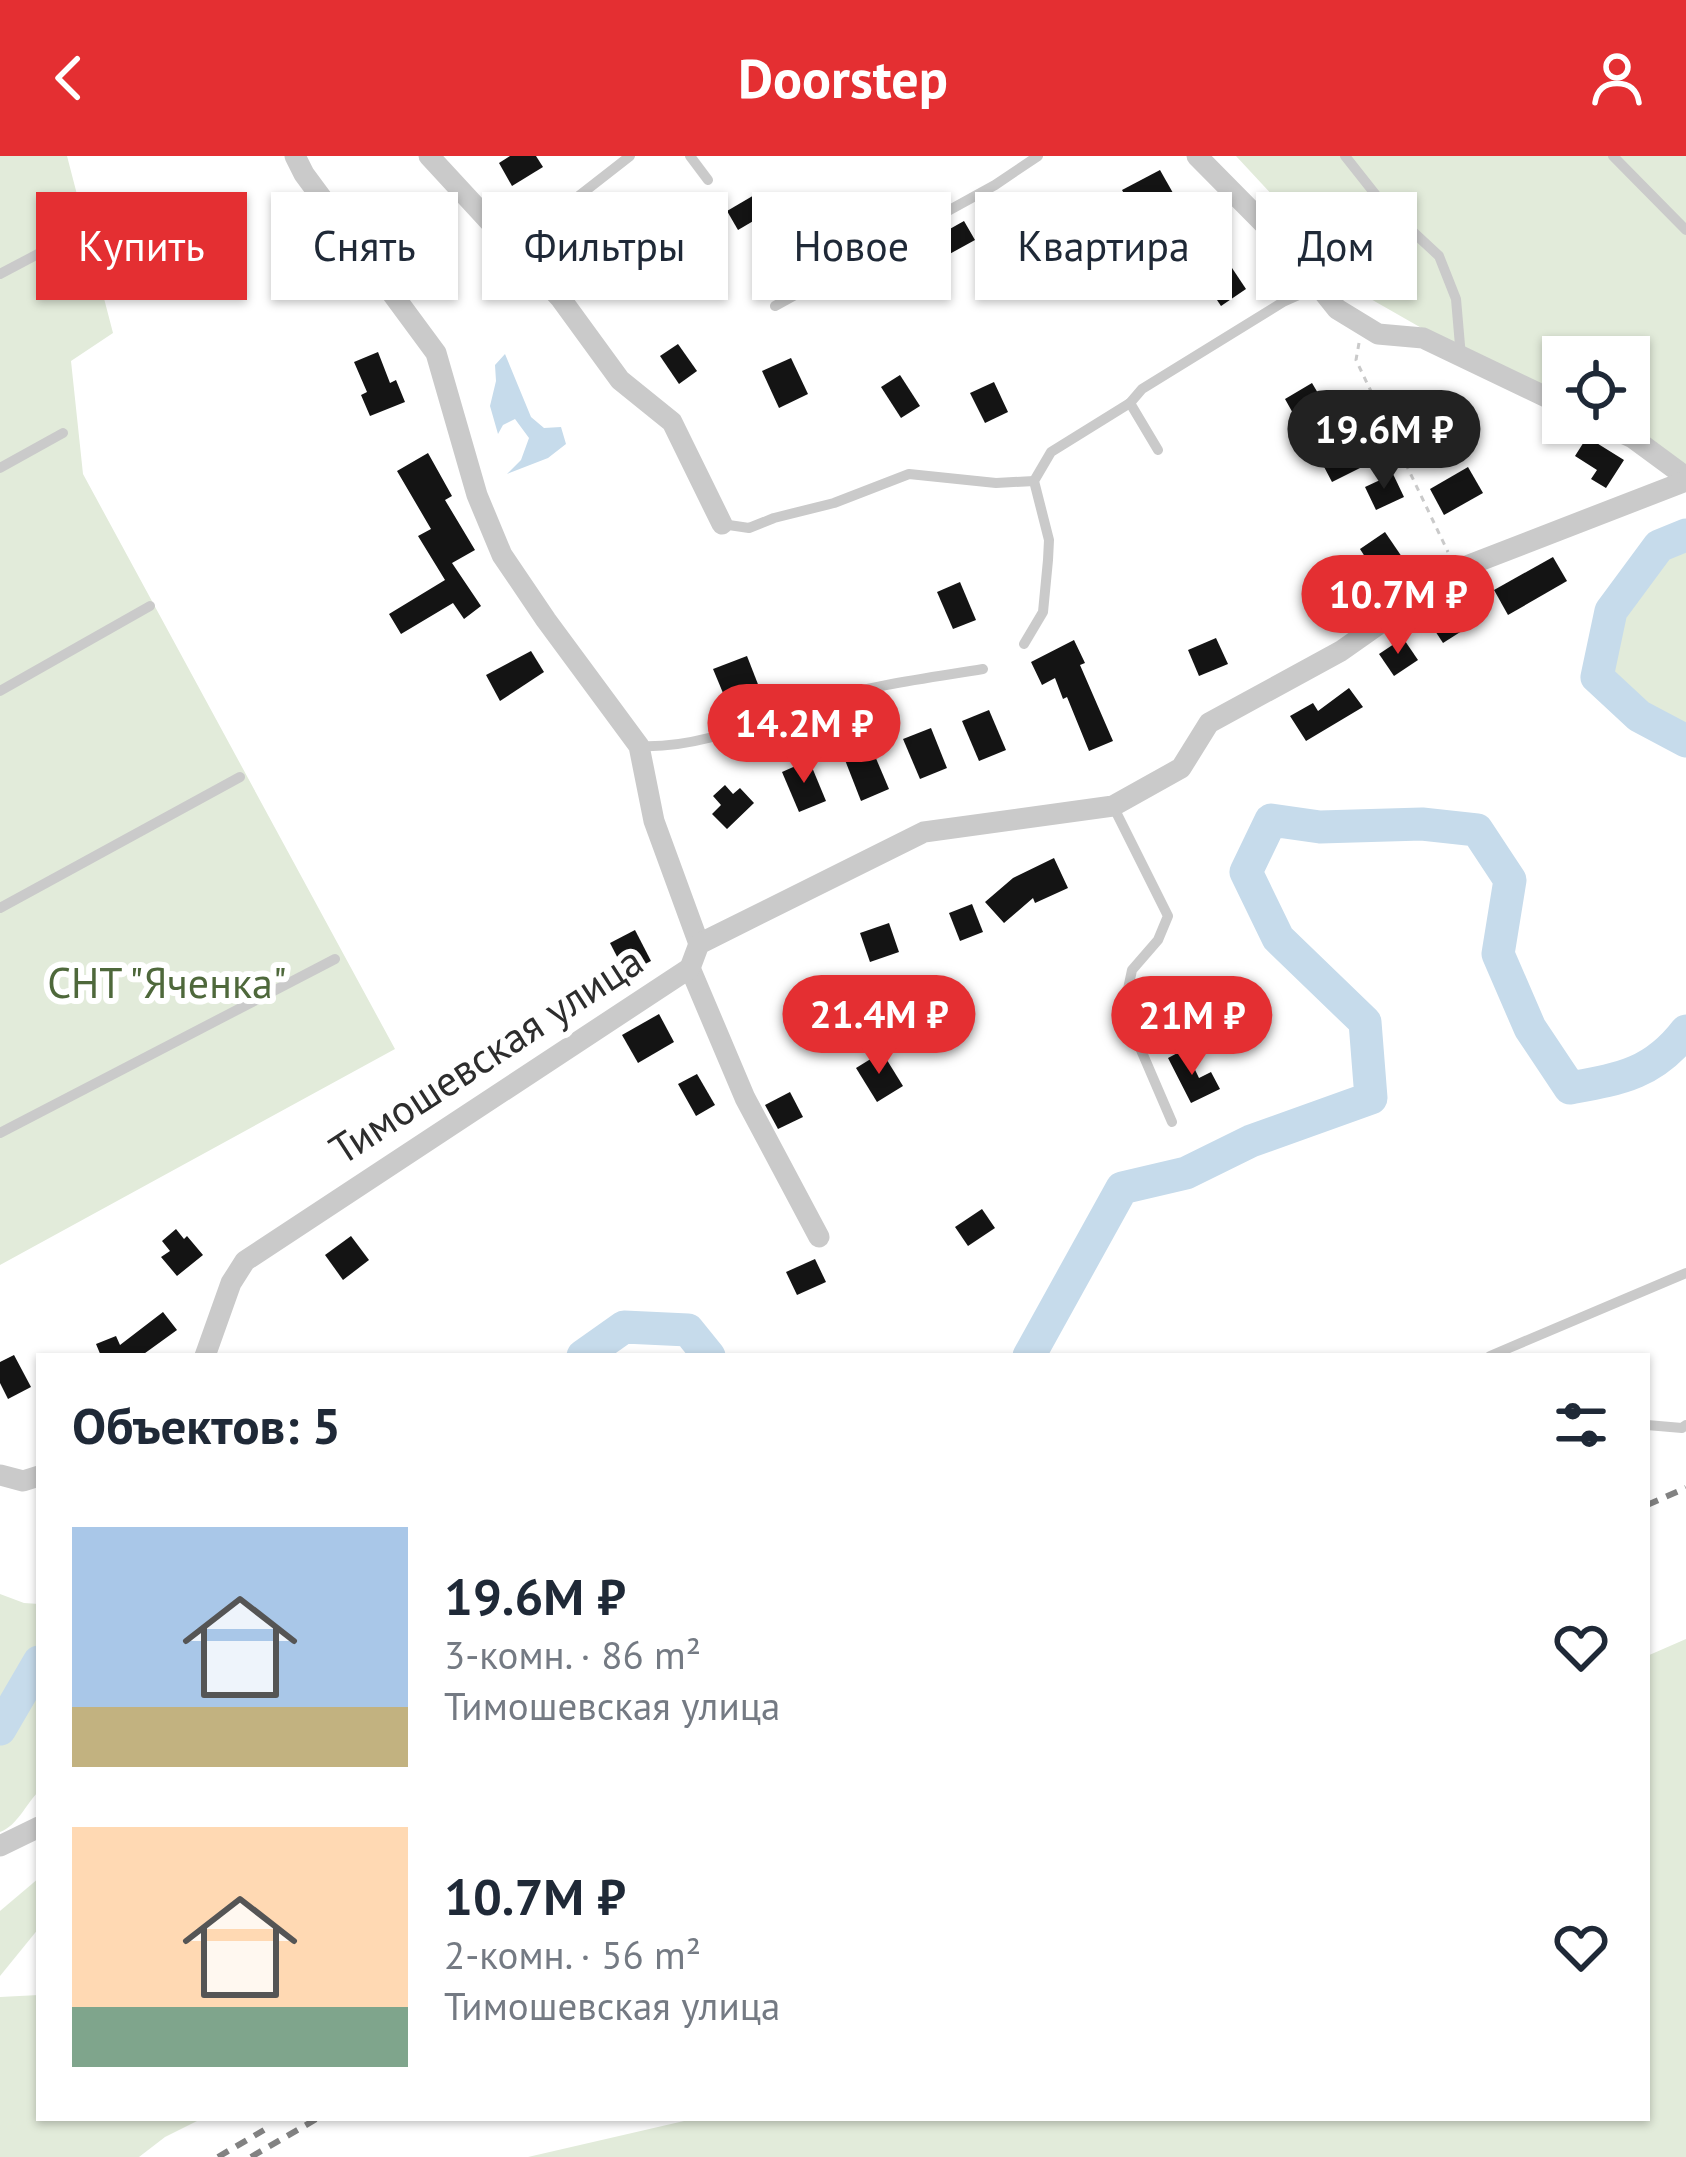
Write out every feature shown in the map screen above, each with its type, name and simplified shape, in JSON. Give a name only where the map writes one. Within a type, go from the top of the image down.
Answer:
[{"type":"street","points":[[296,156],[304,174],[436,353],[476,495],[502,555],[639,746],[654,820],[699,944]]},
{"type":"street","points":[[429,156],[482,214]]},
{"type":"street","points":[[1197,156],[1256,216]]},
{"type":"street","points":[[562,300],[620,380],[672,422],[722,524]]},
{"type":"street","points":[[1330,300],[1337,310],[1378,334],[1423,338],[1542,395]]},
{"type":"street","name":"Тимошевская улица","points":[[1641,444],[1686,479]]},
{"type":"street","name":"Тимошевская улица","points":[[206,1353],[231,1283],[245,1261],[689,968],[699,944],[924,832],[1113,806],[1181,768],[1209,723],[1341,651],[1456,570],[1686,479]]},
{"type":"street","points":[[689,968],[745,1098],[819,1237]]},
{"type":"street","points":[[0,1475],[23,1481],[36,1477]]},
{"type":"street","points":[[0,1846],[36,1828]]},
{"type":"lane","points":[[584,192],[630,156]]},
{"type":"lane","points":[[690,156],[708,181]]},
{"type":"lane","points":[[775,306],[995,185],[1038,156]]},
{"type":"lane","points":[[1345,156],[1383,204],[1438,256],[1456,299],[1461,357]]},
{"type":"lane","points":[[1612,156],[1686,230]]},
{"type":"lane","points":[[0,274],[36,255]]},
{"type":"lane","points":[[1024,644],[1043,612],[1049,540],[1034,481],[1051,452],[1130,403],[1142,388],[1288,300]]},
{"type":"lane","points":[[1130,403],[1158,450]]},
{"type":"lane","points":[[0,468],[62,433]]},
{"type":"lane","points":[[722,524],[749,528],[909,474],[996,483],[1034,481]]},
{"type":"lane","points":[[0,691],[150,606]]},
{"type":"lane","points":[[639,746],[668,747],[709,739],[870,687],[983,669]]},
{"type":"lane","points":[[0,908],[240,777]]},
{"type":"lane","points":[[1113,806],[1168,916],[1158,940],[1132,970],[1125,1003],[1172,1122]]},
{"type":"lane","points":[[0,1132],[335,959]]},
{"type":"lane","points":[[1497,1353],[1686,1274]]},
{"type":"lane","points":[[1650,1425],[1686,1425]]},
{"type":"path","points":[[1363,325],[1356,361],[1456,570]]},
{"type":"green space","name":"СНТ \"Яченка\"","points":[[0,156],[67,156],[76,192],[36,192],[36,300],[104,300],[113,333],[71,361],[83,474],[395,1049],[0,1265]]},
{"type":"green space","points":[[1236,156],[1686,156],[1686,479],[1625,444],[1650,444],[1650,336],[1542,336],[1542,397],[1372,300],[1417,300],[1417,192],[1269,192]]},
{"type":"green space","points":[[1659,546],[1686,548],[1686,741],[1639,716],[1597,677],[1611,611]]},
{"type":"green space","points":[[0,1594],[36,1604],[36,1795],[0,1832]]},
{"type":"green space","points":[[1686,1639],[1686,2157],[528,2157],[684,2121],[1650,2121],[1650,1655]]},
{"type":"green space","points":[[36,1881],[36,1932],[0,1976],[0,1911]]},
{"type":"green space","points":[[36,1995],[36,2121],[197,2121],[139,2157],[0,2157],[0,1997]]},
{"type":"water","points":[[505,354],[531,417],[544,428],[561,427],[566,444],[548,458],[507,474],[521,460],[529,438],[515,419],[498,434],[490,406],[495,365]]},
{"type":"building","points":[[510,156],[536,156],[543,167],[512,186],[499,163]]},
{"type":"building","points":[[1160,170],[1172,192],[1123,192]]},
{"type":"building","points":[[752,196],[752,222],[738,230],[728,210]]},
{"type":"building","points":[[964,221],[975,240],[951,253],[951,228]]},
{"type":"building","points":[[1232,268],[1246,289],[1232,299]]},
{"type":"building","points":[[678,344],[697,371],[679,384],[660,356]]},
{"type":"building","points":[[378,352],[390,383],[396,380],[405,402],[370,416],[361,395],[367,392],[354,362]]},
{"type":"building","points":[[791,358],[808,394],[779,408],[762,371]]},
{"type":"building","points":[[900,375],[920,406],[901,418],[881,387]]},
{"type":"building","points":[[994,382],[1008,412],[985,423],[970,393]]},
{"type":"building","points":[[1312,383],[1362,467],[1332,482],[1285,399]]},
{"type":"building","points":[[1583,444],[1598,444],[1624,460],[1606,488],[1591,479],[1597,470],[1575,456]]},
{"type":"building","points":[[428,453],[452,496],[445,500],[475,550],[452,563],[481,606],[464,619],[453,603],[401,634],[389,614],[445,580],[418,536],[431,529],[397,471]]},
{"type":"building","points":[[1468,467],[1483,493],[1444,515],[1430,489]]},
{"type":"building","points":[[1393,474],[1404,497],[1376,510],[1365,487]]},
{"type":"building","points":[[1385,532],[1402,557],[1376,574],[1360,549]]},
{"type":"building","points":[[1553,557],[1567,581],[1508,615],[1494,590]]},
{"type":"building","points":[[960,582],[976,620],[953,629],[937,592]]},
{"type":"building","points":[[1448,603],[1465,629],[1443,643],[1426,617]]},
{"type":"building","points":[[1216,638],[1228,664],[1199,676],[1188,650]]},
{"type":"building","points":[[1403,638],[1418,660],[1394,676],[1379,654]]},
{"type":"building","points":[[1074,640],[1113,741],[1089,751],[1055,678],[1042,685],[1031,662]]},
{"type":"building","points":[[531,651],[544,672],[500,701],[486,675]]},
{"type":"building","points":[[747,656],[761,692],[728,705],[713,669]]},
{"type":"building","points":[[1349,688],[1363,707],[1306,741],[1290,716],[1313,703],[1318,711]]},
{"type":"building","points":[[989,710],[1006,750],[979,761],[962,721]]},
{"type":"building","points":[[931,728],[947,768],[920,779],[903,739]]},
{"type":"building","points":[[872,749],[889,789],[861,801],[845,760]]},
{"type":"building","points":[[809,760],[826,801],[799,812],[782,772]]},
{"type":"building","points":[[725,785],[733,794],[740,788],[754,803],[727,829],[712,814],[721,805],[713,796]]},
{"type":"building","points":[[1054,858],[1068,888],[1035,903],[1033,898],[1004,923],[985,902],[1013,878]]},
{"type":"building","points":[[972,904],[983,932],[960,941],[949,913]]},
{"type":"building","points":[[889,923],[899,952],[870,962],[860,933]]},
{"type":"building","points":[[635,930],[651,961],[626,974],[610,943]]},
{"type":"building","points":[[659,1014],[674,1042],[638,1063],[622,1035]]},
{"type":"building","points":[[1185,1049],[1199,1078],[1211,1072],[1220,1089],[1191,1103],[1168,1058]]},
{"type":"building","points":[[882,1052],[903,1086],[877,1102],[856,1068]]},
{"type":"building","points":[[697,1074],[715,1105],[696,1116],[678,1084]]},
{"type":"building","points":[[790,1092],[803,1117],[778,1129],[765,1105]]},
{"type":"building","points":[[982,1209],[995,1228],[968,1246],[955,1227]]},
{"type":"building","points":[[176,1229],[203,1255],[177,1276],[161,1257],[170,1251],[162,1241]]},
{"type":"building","points":[[351,1236],[369,1260],[343,1280],[325,1255]]},
{"type":"building","points":[[815,1259],[826,1282],[797,1295],[786,1272]]},
{"type":"building","points":[[163,1312],[177,1330],[145,1353],[100,1353],[96,1344],[116,1336],[120,1345]]},
{"type":"building","points":[[14,1355],[31,1387],[8,1399],[0,1383],[0,1362]]},
{"type":"waterway","points":[[1686,535],[1659,546],[1611,611],[1597,677],[1639,716],[1686,741]]},
{"type":"waterway","points":[[1031,1353],[1122,1188],[1186,1173],[1251,1141],[1371,1098],[1365,1022],[1278,938],[1246,872],[1271,820],[1320,827],[1422,824],[1477,830],[1510,880],[1498,954],[1530,1028],[1570,1088],[1648,1066],[1686,1031]]},
{"type":"waterway","points":[[587,1353],[624,1327],[688,1330],[707,1353]]},
{"type":"waterway","points":[[0,1729],[36,1667]]},
{"type":"railway","points":[[1650,1504],[1686,1488]]},
{"type":"railway","points":[[251,2157],[313,2121]]},
{"type":"railway","points":[[218,2157],[264,2130]]}]
